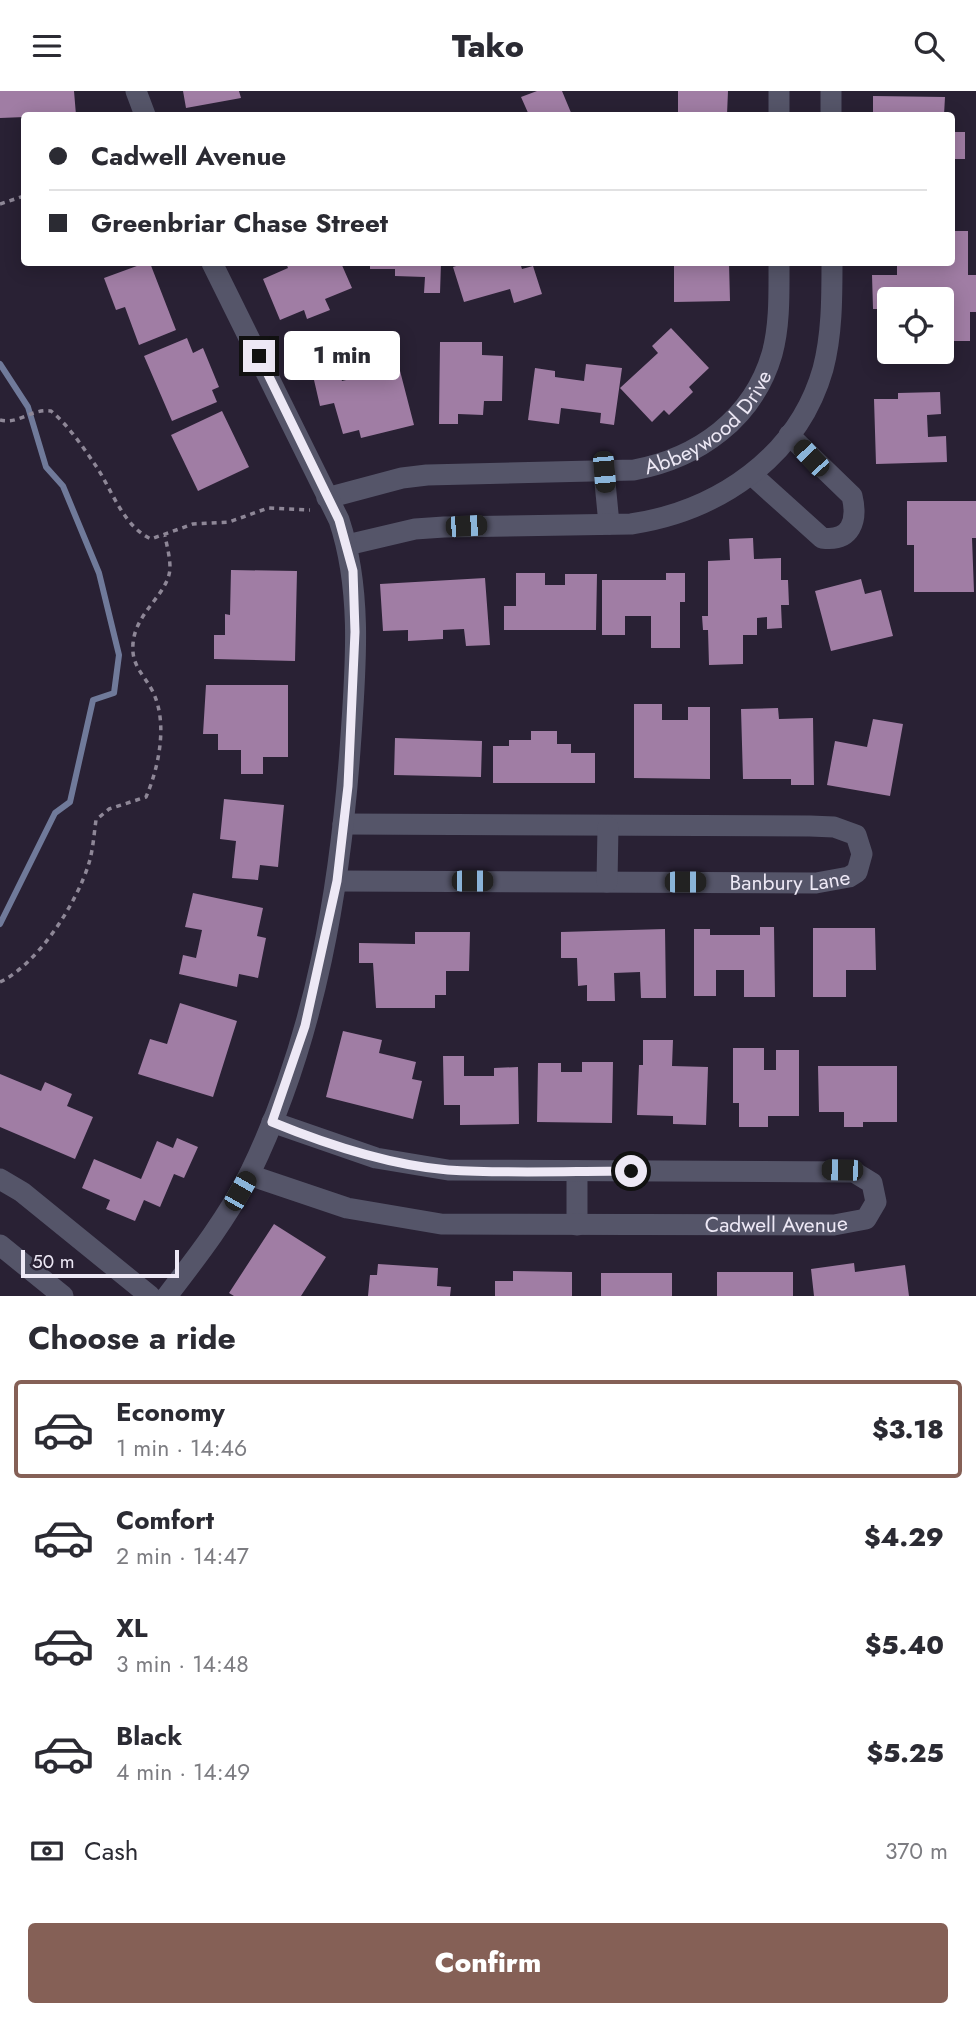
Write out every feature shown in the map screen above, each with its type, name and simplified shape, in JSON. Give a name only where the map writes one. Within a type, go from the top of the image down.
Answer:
[{"type":"street","points":[[136,91],[144,112]]},
{"type":"street","points":[[779,91],[779,112]]},
{"type":"street","points":[[831,91],[831,112]]},
{"type":"street","points":[[167,1296],[196,1259],[249,1175],[272,1122],[305,1026],[337,881],[354,703],[353,571],[339,520],[213,266]]},
{"type":"street","name":"Abbeywood Drive","points":[[327,498],[402,478],[426,475],[604,472],[656,466],[693,452],[728,426],[746,407],[771,356],[778,315],[779,266]]},
{"type":"street","points":[[347,545],[415,529],[609,524],[660,520],[686,512],[752,475],[789,435],[809,406],[823,367],[830,323],[832,266]]},
{"type":"street","points":[[752,475],[822,538],[844,536],[851,529],[855,509],[852,496],[789,435]]},
{"type":"street","points":[[604,472],[609,524]]},
{"type":"street","name":"Banbury Lane","points":[[337,881],[816,883],[849,877],[857,871],[862,854],[856,835],[834,827],[343,824]]},
{"type":"street","points":[[607,882],[608,827]]},
{"type":"street","name":"Cadwell Avenue","points":[[249,1175],[347,1207],[410,1221],[487,1225],[857,1223],[873,1212],[877,1193],[865,1176],[842,1170],[484,1171],[427,1167],[376,1158],[272,1122]]},
{"type":"street","points":[[577,1171],[577,1225]]},
{"type":"street","points":[[0,1179],[22,1192],[150,1296]]},
{"type":"street","points":[[0,1245],[63,1296]]},
{"type":"path","points":[[0,204],[21,196]]},
{"type":"path","points":[[0,420],[11,422],[44,409],[51,411],[61,419],[97,468],[134,526],[151,539],[193,524],[229,522],[268,508],[314,510],[327,498]]},
{"type":"path","points":[[0,982],[23,968],[44,946],[85,874],[96,820],[101,814],[146,797],[153,780],[159,748],[158,705],[132,658],[132,642],[144,610],[167,579],[170,569],[165,535]]},
{"type":"building","points":[[0,91],[74,91],[76,112],[21,112],[21,117],[0,118]]},
{"type":"building","points":[[183,91],[239,91],[241,98],[186,108]]},
{"type":"building","points":[[537,91],[562,91],[571,112],[528,112],[521,97]]},
{"type":"building","points":[[678,91],[728,91],[727,112],[678,112]]},
{"type":"building","points":[[873,96],[945,97],[944,112],[873,112]]},
{"type":"building","points":[[955,132],[965,132],[965,159],[955,159]]},
{"type":"building","points":[[955,231],[968,231],[968,275],[976,275],[976,312],[970,312],[970,341],[954,341],[954,287],[877,287],[877,309],[873,309],[872,275],[897,275],[897,266],[955,266]]},
{"type":"building","points":[[137,266],[151,266],[176,330],[139,345],[125,307],[116,310],[104,278]]},
{"type":"building","points":[[287,266],[342,266],[352,288],[325,299],[330,310],[307,319],[304,310],[280,320],[263,279],[288,268]]},
{"type":"building","points":[[370,266],[441,266],[440,293],[424,293],[425,277],[395,276],[395,269],[370,269]]},
{"type":"building","points":[[521,266],[522,269],[533,266],[542,294],[514,303],[510,289],[464,302],[453,267]]},
{"type":"building","points":[[674,266],[729,266],[730,301],[674,302]]},
{"type":"building","points":[[671,328],[709,368],[689,387],[693,392],[669,415],[664,410],[652,422],[620,388],[658,353],[652,346]]},
{"type":"building","points":[[187,338],[193,353],[203,348],[219,387],[212,390],[217,402],[172,421],[144,356]]},
{"type":"building","points":[[440,342],[482,342],[482,355],[503,356],[502,401],[484,401],[483,415],[458,414],[458,424],[439,424]]},
{"type":"building","points":[[586,364],[622,368],[614,425],[600,423],[601,413],[561,408],[559,424],[528,420],[535,368],[555,371],[555,377],[584,381]]},
{"type":"building","points":[[399,367],[414,425],[361,438],[359,430],[343,434],[334,403],[320,406],[314,380],[340,374],[342,381]]},
{"type":"building","points":[[940,392],[941,414],[927,415],[928,437],[946,436],[947,462],[876,464],[874,399],[898,399],[898,393]]},
{"type":"building","points":[[222,411],[249,467],[198,491],[171,435]]},
{"type":"building","points":[[907,501],[976,501],[976,538],[972,538],[974,592],[914,592],[914,545],[907,545]]},
{"type":"building","points":[[753,538],[754,559],[781,558],[781,580],[788,580],[789,605],[781,605],[782,628],[767,629],[767,617],[757,618],[757,635],[743,635],[743,664],[709,665],[708,630],[703,630],[702,616],[708,616],[708,561],[730,560],[729,539]]},
{"type":"building","points":[[231,570],[297,571],[295,661],[214,659],[214,635],[225,635],[225,614],[230,615]]},
{"type":"building","points":[[516,573],[545,573],[545,585],[565,585],[565,574],[597,574],[596,630],[504,630],[504,606],[516,606]]},
{"type":"building","points":[[666,573],[685,573],[685,602],[680,602],[680,648],[651,648],[651,616],[625,616],[625,635],[602,635],[602,580],[666,580]]},
{"type":"building","points":[[485,578],[490,645],[466,646],[464,629],[443,630],[443,639],[408,641],[408,630],[383,631],[380,584]]},
{"type":"building","points":[[861,579],[865,594],[881,590],[893,636],[831,651],[815,591]]},
{"type":"building","points":[[206,685],[288,685],[288,757],[263,757],[263,774],[241,774],[241,750],[218,750],[218,734],[203,734]]},
{"type":"building","points":[[634,704],[662,704],[662,720],[688,720],[688,707],[710,707],[710,779],[634,778]]},
{"type":"building","points":[[778,708],[779,719],[813,718],[814,785],[791,785],[791,779],[743,779],[741,709]]},
{"type":"building","points":[[873,719],[903,724],[890,796],[827,785],[835,741],[867,747]]},
{"type":"building","points":[[531,731],[557,731],[557,744],[571,744],[571,753],[595,753],[595,783],[493,783],[493,746],[509,746],[509,740],[531,740]]},
{"type":"building","points":[[395,738],[482,741],[481,777],[394,775]]},
{"type":"building","points":[[224,799],[284,805],[278,867],[260,865],[258,880],[232,878],[236,841],[220,839]]},
{"type":"building","points":[[193,893],[263,908],[257,936],[266,938],[258,978],[239,974],[237,987],[179,974],[183,955],[196,958],[202,930],[185,927]]},
{"type":"building","points":[[760,927],[774,927],[775,997],[744,997],[744,970],[716,970],[716,996],[694,996],[694,929],[710,929],[710,935],[760,935]]},
{"type":"building","points":[[813,928],[875,928],[876,970],[846,970],[846,997],[813,997]]},
{"type":"building","points":[[665,929],[666,998],[641,998],[640,972],[614,973],[615,1001],[587,1001],[587,985],[578,986],[577,958],[561,958],[561,932]]},
{"type":"building","points":[[415,932],[470,932],[469,971],[446,971],[446,995],[435,995],[435,1008],[376,1008],[373,963],[359,963],[359,943],[415,944]]},
{"type":"building","points":[[180,1003],[237,1021],[213,1097],[138,1074],[150,1039],[167,1044]]},
{"type":"building","points":[[343,1031],[382,1040],[379,1053],[416,1062],[412,1079],[422,1081],[413,1119],[326,1097]]},
{"type":"building","points":[[643,1040],[673,1040],[672,1066],[708,1067],[706,1125],[673,1124],[673,1116],[637,1115]]},
{"type":"building","points":[[733,1048],[764,1048],[764,1070],[776,1070],[776,1050],[799,1050],[799,1116],[768,1116],[768,1127],[739,1127],[739,1103],[733,1103]]},
{"type":"building","points":[[443,1056],[464,1056],[464,1076],[494,1076],[494,1068],[518,1067],[519,1124],[460,1125],[460,1105],[444,1105]]},
{"type":"building","points":[[582,1062],[613,1062],[612,1123],[537,1122],[538,1063],[561,1063],[561,1072],[582,1072]]},
{"type":"building","points":[[818,1066],[897,1066],[897,1122],[863,1122],[863,1127],[844,1127],[844,1112],[819,1112]]},
{"type":"building","points":[[0,1074],[41,1091],[45,1082],[72,1094],[67,1106],[93,1117],[75,1159],[0,1127]]},
{"type":"building","points":[[177,1138],[198,1147],[184,1178],[174,1174],[160,1207],[144,1200],[135,1221],[106,1209],[110,1200],[82,1188],[94,1159],[141,1179],[157,1141],[173,1148]]},
{"type":"building","points":[[274,1224],[326,1257],[301,1296],[234,1296],[229,1293]]},
{"type":"building","points":[[854,1263],[855,1272],[905,1265],[909,1296],[814,1296],[811,1269]]},
{"type":"building","points":[[378,1264],[438,1268],[437,1286],[451,1287],[450,1296],[368,1296],[370,1275],[377,1275]]},
{"type":"building","points":[[513,1271],[572,1272],[572,1296],[495,1296],[495,1281],[513,1281]]},
{"type":"building","points":[[717,1272],[793,1272],[793,1296],[717,1296]]},
{"type":"building","points":[[601,1273],[672,1273],[672,1296],[601,1296]]},
{"type":"waterway","points":[[0,364],[28,407],[46,467],[63,486],[99,573],[119,655],[114,693],[93,700],[70,802],[55,813],[0,924]]},
{"type":"route","points":[[259,356],[339,520],[353,571],[355,632],[354,703],[348,786],[337,881],[320,969],[305,1026],[272,1122],[376,1158],[448,1170],[631,1171]]}]
